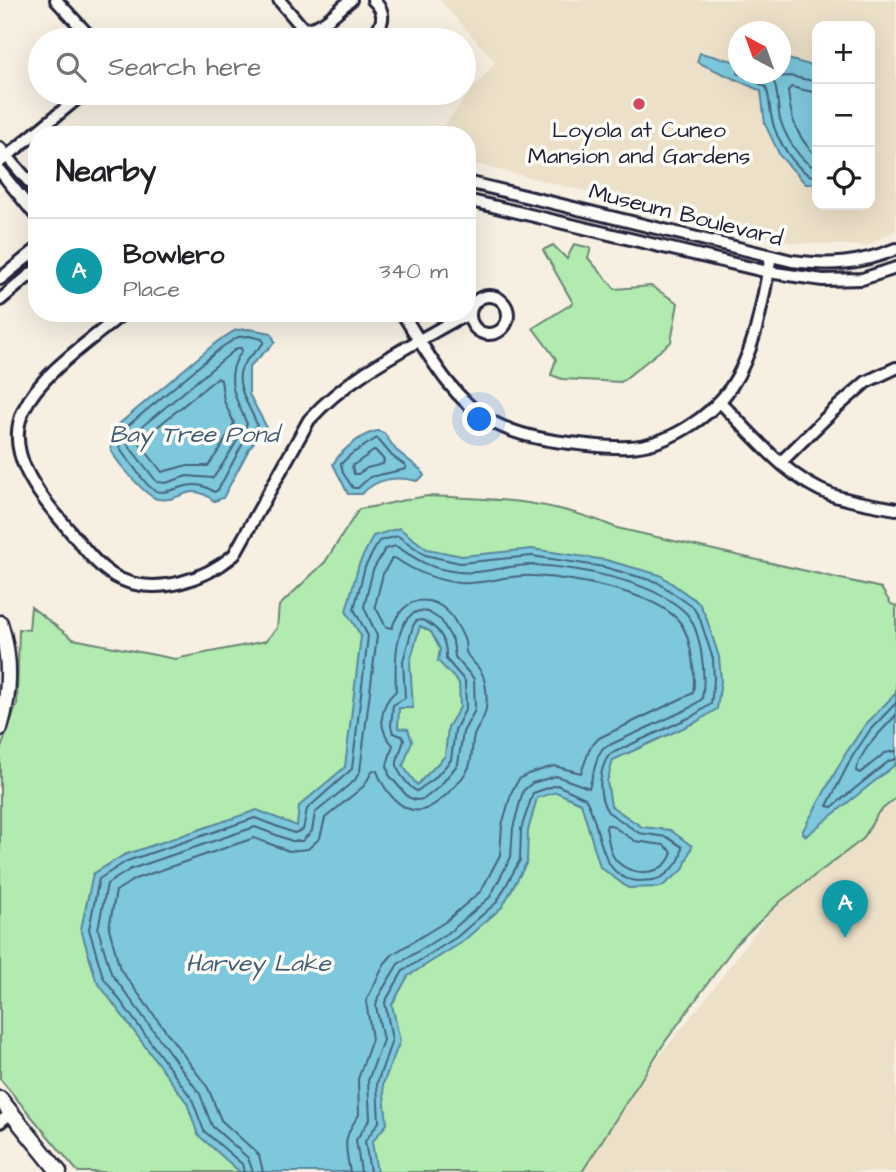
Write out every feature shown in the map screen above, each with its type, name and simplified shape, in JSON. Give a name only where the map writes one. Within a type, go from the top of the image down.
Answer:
[{"type":"street","points":[[56,0],[82,28]]},
{"type":"street","points":[[279,0],[304,28]]},
{"type":"street","points":[[315,28],[351,0]]},
{"type":"street","points":[[373,0],[380,7],[383,20],[379,28]]},
{"type":"street","points":[[41,126],[69,105]]},
{"type":"street","points":[[28,136],[2,155],[28,182]]},
{"type":"street","points":[[0,171],[28,206]]},
{"type":"street","name":"Museum Boulevard","points":[[476,184],[771,256],[827,265],[865,260],[896,249]]},
{"type":"street","name":"Museum Boulevard","points":[[476,202],[768,272],[824,280],[862,279],[896,268]]},
{"type":"street","points":[[0,279],[28,256]]},
{"type":"street","points":[[408,322],[463,400],[489,420],[538,440],[630,447],[671,435],[692,424],[720,402],[745,363],[753,343],[771,256]]},
{"type":"street","points":[[0,300],[28,277]]},
{"type":"street","points":[[112,322],[45,379],[24,410],[18,437],[23,464],[36,491],[97,563],[121,579],[149,585],[195,579],[216,570],[234,555],[315,413],[347,384],[457,322]]},
{"type":"street","points":[[781,462],[866,383],[896,368]]},
{"type":"street","points":[[720,402],[781,462],[807,482],[831,495],[896,509]]},
{"type":"street","points":[[0,623],[7,651],[8,672],[6,705],[0,728]]},
{"type":"street","points":[[0,1099],[6,1117],[59,1172]]},
{"type":"shaded area","name":"Loyola at Cuneo Mansion and Gardens","points":[[440,0],[896,0],[896,230],[867,246],[793,243],[476,164],[476,126],[443,126],[460,105],[476,105],[476,86],[495,62],[476,41],[476,28],[465,28]]},
{"type":"shaded area","points":[[896,800],[896,1172],[565,1172],[703,1002],[784,894]]},
{"type":"green space","points":[[574,244],[591,248],[588,258],[615,289],[651,286],[678,303],[671,342],[621,382],[562,379],[551,375],[556,359],[533,328],[573,303],[543,250],[553,245],[567,259]]},
{"type":"green space","points":[[428,496],[501,500],[547,506],[617,528],[881,588],[891,604],[896,606],[896,798],[878,813],[863,839],[781,901],[737,943],[665,1042],[582,1172],[78,1172],[0,1079],[0,751],[17,704],[19,629],[29,630],[31,607],[73,639],[175,659],[266,641],[277,628],[279,606],[325,562],[359,509]]},
{"type":"water","points":[[700,53],[728,60],[728,76],[697,62]]},
{"type":"water","points":[[791,60],[812,66],[812,184],[806,184],[780,156],[765,124],[761,91],[746,84],[791,84]]},
{"type":"water","name":"Bay Tree Pond","points":[[249,329],[271,333],[275,342],[249,367],[249,394],[266,426],[249,449],[223,498],[214,501],[198,492],[166,499],[153,497],[133,479],[115,457],[111,448],[111,435],[119,424],[218,341],[236,330]]},
{"type":"water","points":[[378,431],[384,433],[396,450],[421,470],[424,476],[417,481],[387,480],[362,494],[348,494],[333,464],[352,443]]},
{"type":"water","name":"Harvey Lake","points":[[399,528],[427,549],[462,556],[532,549],[606,560],[660,575],[699,603],[719,657],[721,681],[717,709],[696,722],[613,760],[607,782],[611,806],[642,827],[670,830],[692,846],[683,870],[661,887],[628,888],[600,867],[581,803],[556,792],[537,798],[528,831],[527,862],[502,907],[461,943],[408,976],[392,1005],[400,1041],[383,1084],[387,1124],[372,1142],[377,1172],[240,1172],[198,1135],[187,1103],[96,980],[81,929],[93,874],[124,855],[257,810],[297,826],[299,806],[345,767],[361,636],[346,611],[359,564],[373,536]],"holes":[[[420,626],[431,632],[440,649],[438,661],[459,683],[460,707],[448,727],[445,756],[417,785],[403,766],[412,741],[408,729],[398,728],[399,708],[413,708],[410,662]]]},
{"type":"water","points":[[896,693],[896,764],[806,836],[802,832],[846,753],[865,725]]},
{"type":"place","name":"Loyola at Cuneo Mansion and Gardens","points":[[639,104]]},
{"type":"place","name":"Bowlero","points":[[845,938]]}]
